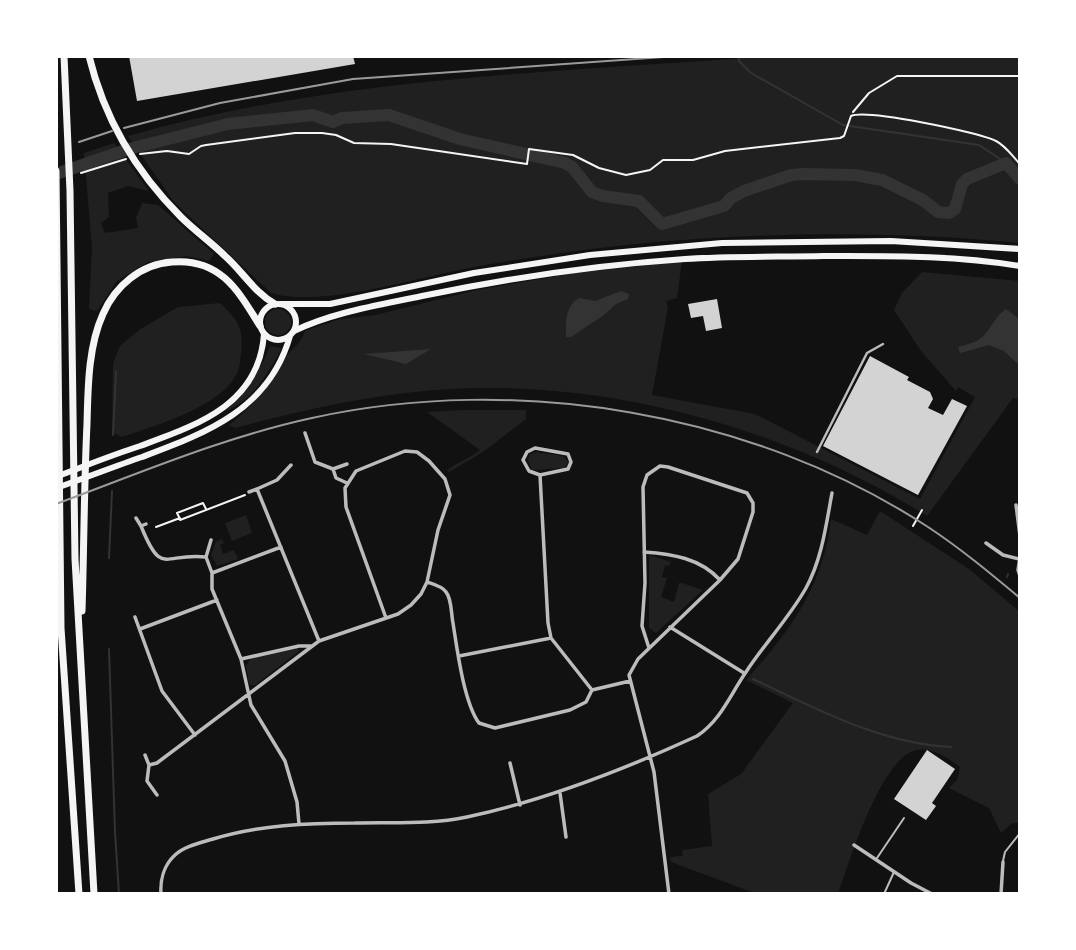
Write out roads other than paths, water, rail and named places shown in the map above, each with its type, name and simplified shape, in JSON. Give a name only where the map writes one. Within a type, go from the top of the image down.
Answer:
[{"type":"highway","points":[[64,56],[71,191],[73,512],[94,894]]},
{"type":"highway","points":[[89,56],[106,107],[124,145],[143,173],[183,219],[229,259],[257,292],[278,304]]},
{"type":"highway","points":[[56,171],[61,628],[79,894]]},
{"type":"highway","points":[[80,664],[89,382],[97,330],[109,302],[133,276],[153,265],[194,263],[223,276],[241,293],[260,326]]},
{"type":"highway","points":[[56,589],[61,628]]},
{"type":"main road","points":[[56,477],[192,426],[222,410],[241,392],[254,374],[261,355],[264,334],[260,326],[263,312],[278,304],[330,303],[474,273],[590,255],[722,243],[891,241],[1020,249]]},
{"type":"main road","points":[[264,334],[276,340],[322,320],[438,293],[534,276],[635,263],[739,257],[878,256],[970,260],[1020,266]]},
{"type":"main road","points":[[56,488],[193,438],[218,425],[246,405],[261,388],[283,354],[296,322],[294,313],[278,304]]},
{"type":"street","points":[[817,452],[867,353],[883,344]]},
{"type":"street","points":[[306,433],[315,463],[333,469],[347,464]]},
{"type":"street","points":[[535,448],[564,453],[572,462],[568,469],[540,475],[525,466],[524,457],[530,450],[535,448]]},
{"type":"street","points":[[149,765],[156,763],[195,735],[319,641],[386,618],[411,605],[427,582],[450,495],[445,479],[429,461],[416,452],[405,451],[359,468],[347,483],[344,497],[386,618]]},
{"type":"street","points":[[247,493],[277,480],[291,465]]},
{"type":"street","points":[[649,648],[642,626],[645,583],[643,487],[647,475],[660,466],[671,467],[747,493],[751,498],[753,512],[738,559],[631,668],[630,681],[650,755],[669,894]]},
{"type":"street","points":[[333,469],[336,478],[347,483]]},
{"type":"street","points":[[540,475],[551,638],[592,690]]},
{"type":"street","points":[[257,489],[319,641]]},
{"type":"street","points":[[161,894],[161,881],[167,865],[183,849],[235,832],[299,824],[403,824],[453,820],[560,793],[697,736],[710,726],[744,673],[770,642],[807,586],[820,552],[832,494]]},
{"type":"street","points":[[1016,505],[1020,536]]},
{"type":"street","points":[[136,517],[150,549],[159,557],[206,557]]},
{"type":"street","points":[[141,526],[146,524]]},
{"type":"street","points":[[211,538],[206,557],[212,573],[212,589],[241,659],[251,705],[285,761],[295,792],[299,824]]},
{"type":"street","points":[[986,543],[1003,555],[1019,558],[1020,576]]},
{"type":"street","points":[[212,573],[281,547]]},
{"type":"street","points":[[644,551],[667,553],[702,564],[720,580]]},
{"type":"street","points":[[427,582],[444,589],[449,597],[459,656],[474,716],[479,723],[495,728],[580,707],[592,690]]},
{"type":"street","points":[[139,629],[217,600]]},
{"type":"street","points":[[135,617],[164,695],[195,735]]},
{"type":"street","points":[[670,627],[744,673]]},
{"type":"street","points":[[459,656],[551,638]]},
{"type":"street","points":[[241,659],[299,646],[312,646]]},
{"type":"street","points":[[592,690],[630,681]]},
{"type":"street","points":[[145,755],[149,765],[147,781],[157,795]]},
{"type":"street","points":[[510,763],[520,805]]},
{"type":"street","points":[[560,793],[566,837]]},
{"type":"street","points":[[855,845],[932,894]]},
{"type":"street","points":[[1001,894],[1003,862]]},
{"type":"lane","points":[[157,795],[162,802]]},
{"type":"lane","points":[[876,859],[904,818]]},
{"type":"lane","points":[[1003,862],[1005,852],[1020,833]]},
{"type":"lane","points":[[884,894],[894,871]]},
{"type":"waterway","points":[[739,56],[739,61],[751,73],[843,125],[979,145],[1006,163]]},
{"type":"waterway","points":[[56,174],[129,149],[228,124],[313,115],[333,122],[342,118],[389,115],[460,139],[565,163],[572,167],[592,192],[639,201],[662,224],[724,206],[731,198],[744,191],[791,175],[855,175],[882,180],[923,200],[938,212],[949,213],[955,209],[962,184],[967,179],[1006,163],[1020,179]]},
{"type":"waterway","points":[[113,435],[116,372]]},
{"type":"waterway","points":[[109,558],[112,491]]},
{"type":"waterway","points":[[109,649],[119,894]]},
{"type":"waterway","points":[[753,679],[874,732],[951,747]]},
{"type":"railway","points":[[124,128],[220,103],[353,79],[678,56]]},
{"type":"railway","points":[[79,142],[112,131]]},
{"type":"railway","points":[[56,504],[214,445],[312,418],[390,405],[469,400],[550,402],[630,412],[710,430],[786,455],[860,487],[928,527],[1020,598]]}]
